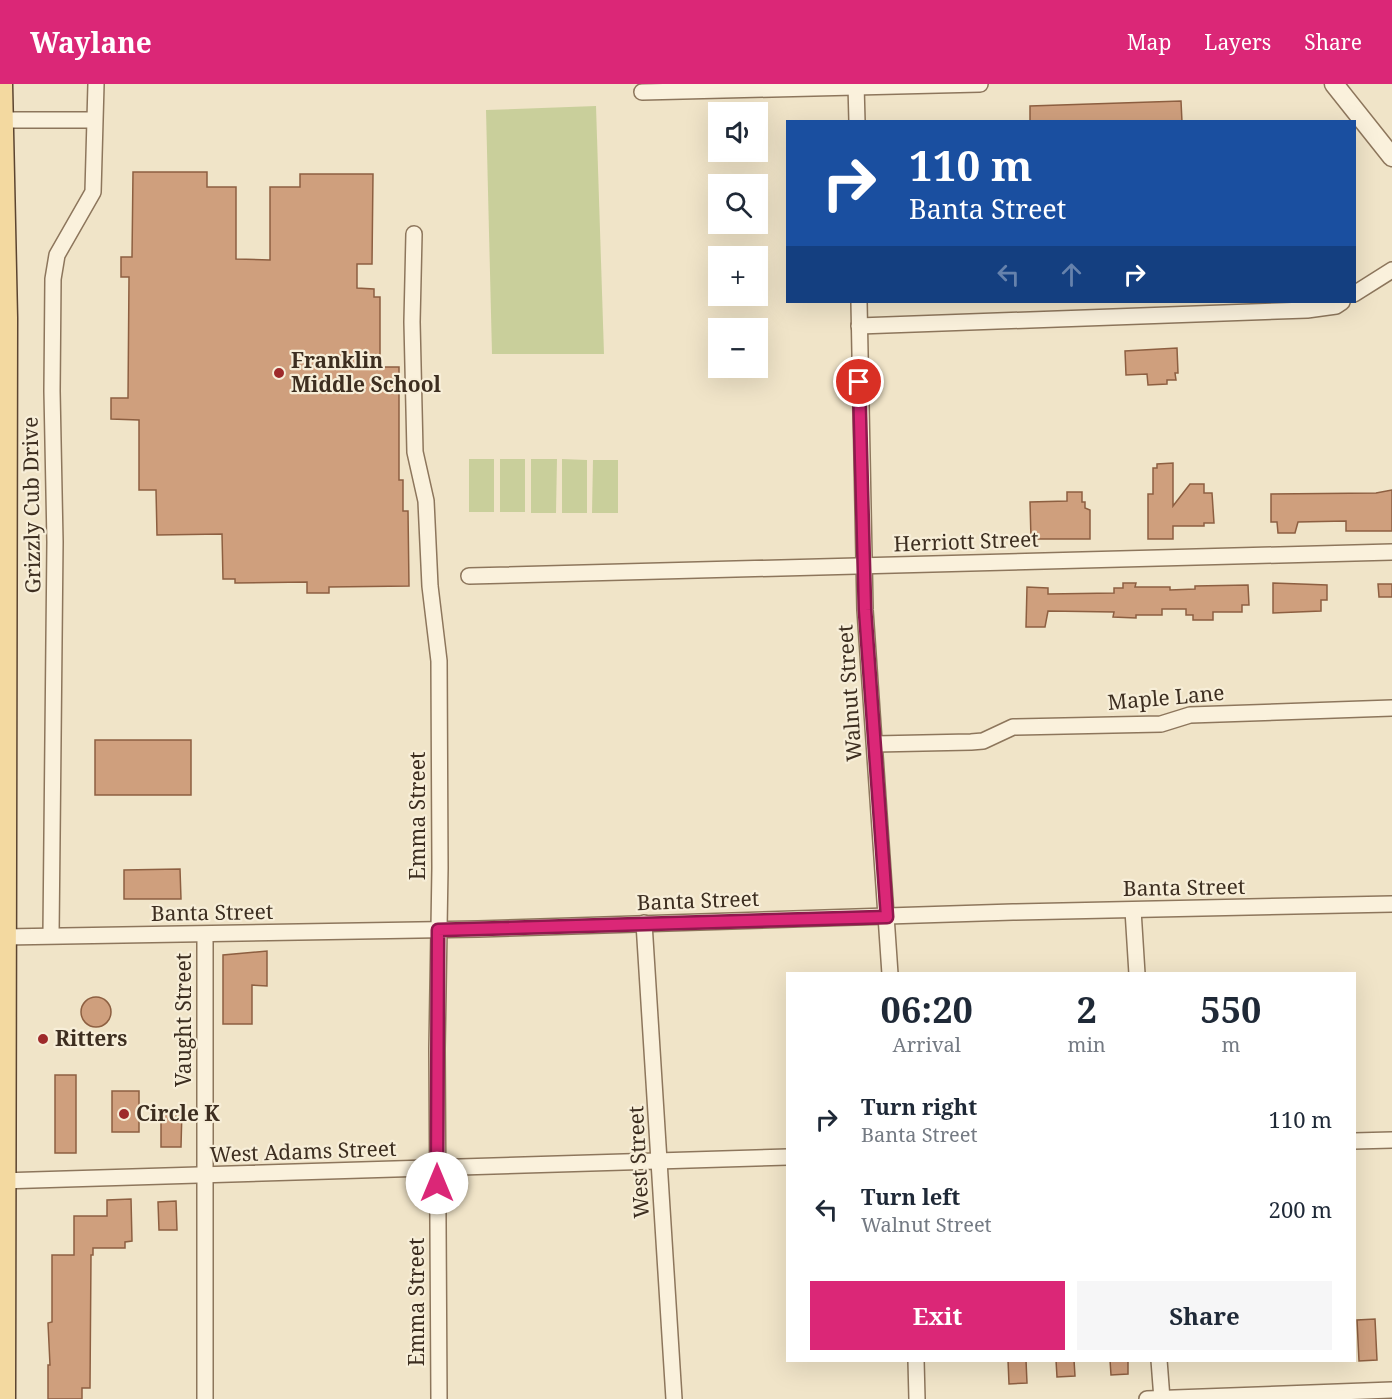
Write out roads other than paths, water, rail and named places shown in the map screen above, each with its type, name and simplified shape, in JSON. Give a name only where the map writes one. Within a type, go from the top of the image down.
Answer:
[{"type":"main road","points":[[0,84],[5,318],[4,937],[1,1181],[3,1399]]},
{"type":"street","name":"Grizzly Cub Drive","points":[[51,935],[55,542],[52,391],[53,279],[57,255],[93,192],[96,84]]},
{"type":"street","points":[[642,92],[980,84]]},
{"type":"street","points":[[1334,84],[1392,157]]},
{"type":"street","points":[[856,86],[857,120]]},
{"type":"street","points":[[0,120],[94,120]]},
{"type":"street","name":"Emma Street","points":[[414,234],[415,452],[426,501],[430,586],[439,661],[440,868],[437,1169],[439,1399]]},
{"type":"street","points":[[1356,293],[1392,270]]},
{"type":"street","name":"Walnut Street","points":[[858,303],[863,566],[890,972]]},
{"type":"street","points":[[859,326],[1307,310],[1336,306],[1340,303]]},
{"type":"street","name":"Herriott Street","points":[[469,576],[1392,552]]},
{"type":"street","name":"Maple Lane","points":[[875,744],[983,741],[1001,730],[1024,726],[1161,724],[1190,715],[1392,708]]},
{"type":"street","name":"Banta Street","points":[[4,937],[438,930],[1392,904]]},
{"type":"street","points":[[1133,910],[1137,972]]},
{"type":"street","name":"West Street","points":[[644,923],[674,1399]]},
{"type":"street","name":"Vaught Street","points":[[205,935],[205,1399]]},
{"type":"street","points":[[1356,1141],[1392,1140]]},
{"type":"street","name":"West Adams Street","points":[[1,1181],[786,1157]]},
{"type":"street","points":[[916,1362],[917,1399]]},
{"type":"street","points":[[1159,1362],[1157,1399],[1392,1390]]},
{"type":"place","name":"Franklin Middle School","points":[[279,373]]},
{"type":"place","name":"Ritters","points":[[43,1039]]},
{"type":"place","name":"Circle K","points":[[124,1114]]}]
